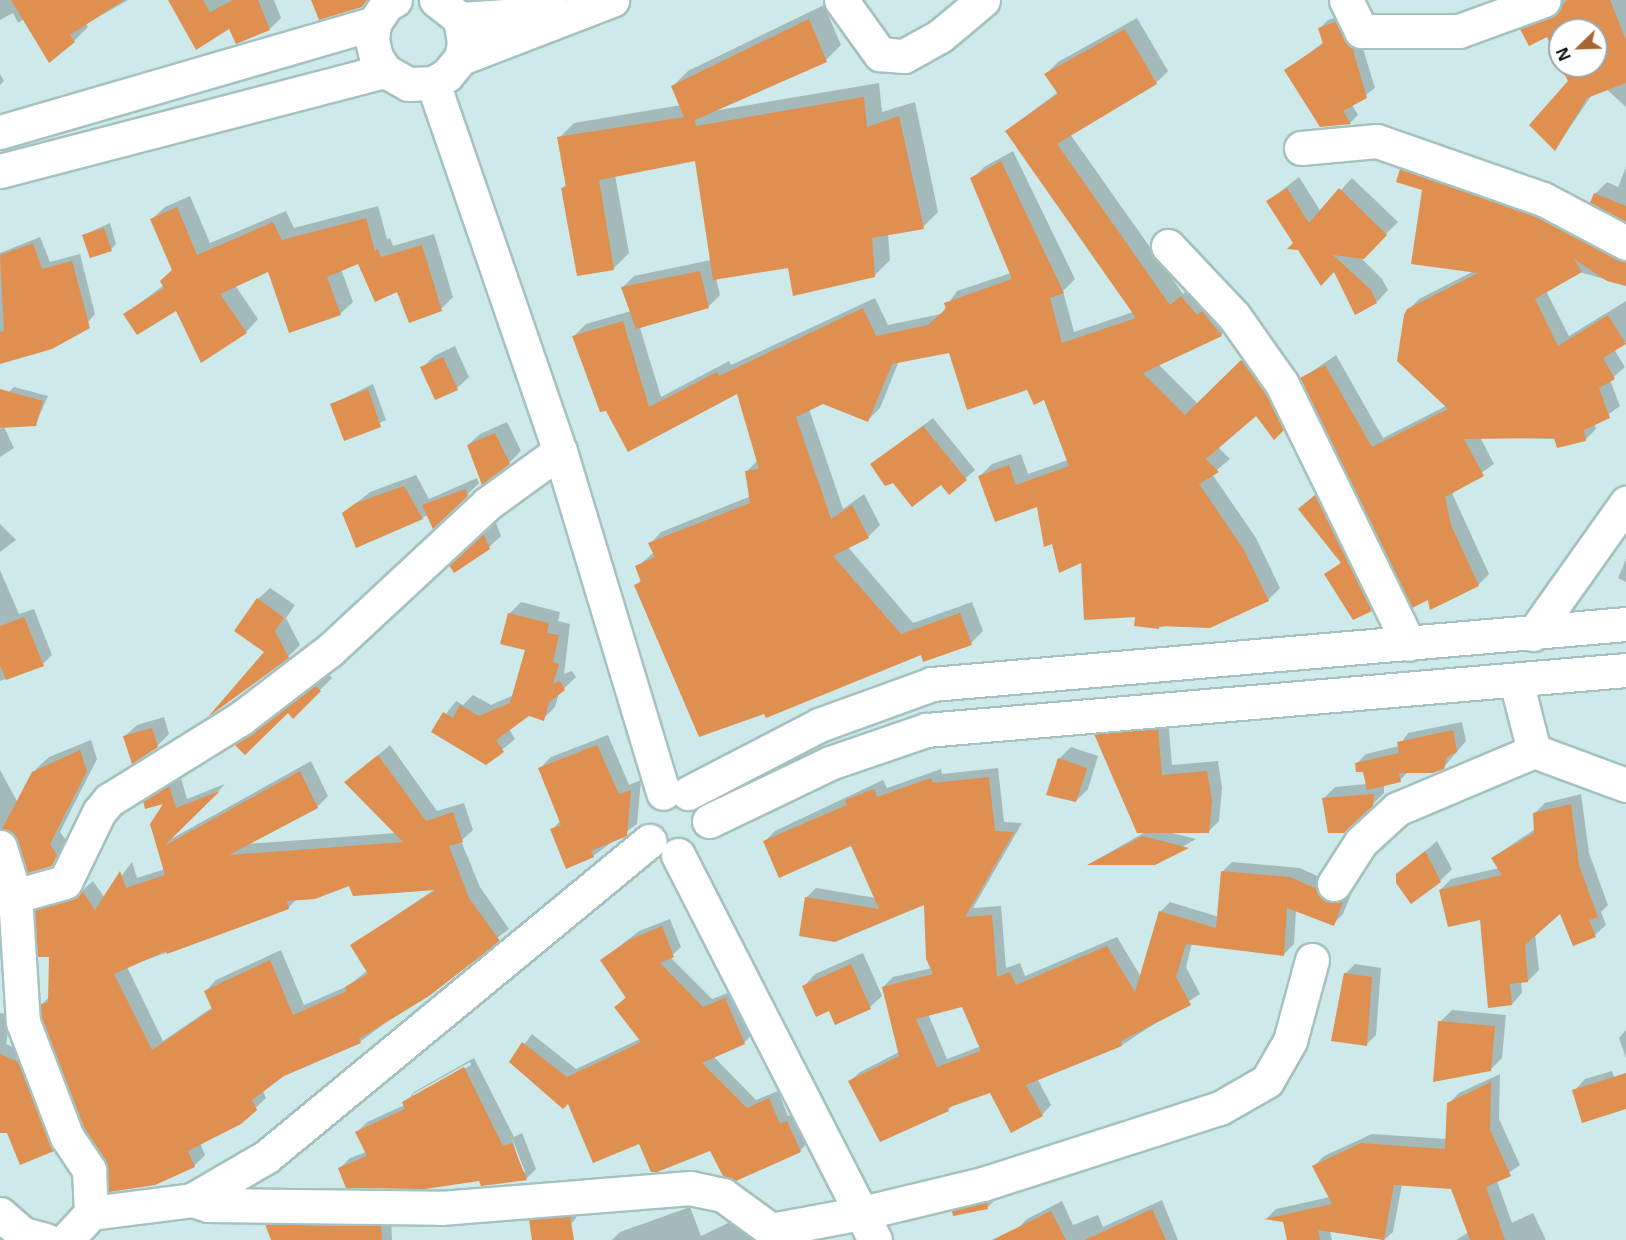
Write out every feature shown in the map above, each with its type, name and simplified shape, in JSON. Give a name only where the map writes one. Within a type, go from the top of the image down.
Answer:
[{"type":"street","points":[[448,10],[522,15],[563,0]]},
{"type":"street","points":[[461,58],[612,0]]},
{"type":"street","points":[[841,0],[880,54],[904,56],[940,36],[983,0]]},
{"type":"street","points":[[1346,0],[1361,31],[1459,31],[1544,0]]},
{"type":"street","points":[[385,12],[374,48],[385,71],[408,84],[434,83],[447,75],[461,58],[464,42],[448,10]]},
{"type":"street","points":[[0,132],[385,12]]},
{"type":"street","points":[[0,171],[385,71]]},
{"type":"street","points":[[192,1200],[266,1157],[664,848],[700,844],[709,821],[706,809],[675,793],[434,83]]},
{"type":"street","points":[[1300,148],[1377,141],[1543,199],[1626,243]]},
{"type":"street","points":[[1168,246],[1234,316],[1282,384],[1409,644]]},
{"type":"street","points":[[15,896],[65,882],[99,812],[109,800],[241,718],[330,650],[487,504],[560,451]]},
{"type":"street","points":[[1533,634],[1626,503]]},
{"type":"street","points":[[868,1227],[664,848],[644,824],[646,812],[675,793],[819,725],[932,684],[1533,634],[1626,624]]},
{"type":"street","points":[[709,821],[830,763],[926,730],[1626,670]]},
{"type":"street","points":[[1516,681],[1534,751]]},
{"type":"street","points":[[1334,884],[1361,842],[1397,809],[1534,751],[1626,785]]},
{"type":"street","points":[[0,847],[15,896],[12,1019],[67,1137],[89,1170],[91,1213]]},
{"type":"street","points":[[66,1240],[91,1213],[195,1198],[208,1205],[441,1208],[690,1188],[723,1195],[772,1235],[868,1227],[983,1184],[1221,1108],[1267,1081],[1290,1041],[1312,960]]},
{"type":"building","points":[[11,0],[124,0],[70,35],[75,42],[49,63]]},
{"type":"building","points":[[168,0],[203,0],[210,12],[233,0],[258,0],[270,30],[236,44],[229,29],[196,50]]},
{"type":"building","points":[[311,0],[367,0],[362,7],[319,20]]},
{"type":"building","points":[[1567,0],[1610,0],[1626,40],[1626,83],[1587,98],[1555,151],[1529,125],[1568,81],[1566,78],[1608,78],[1608,18],[1548,18]]},
{"type":"building","points":[[1548,18],[1548,39],[1547,37],[1529,46],[1520,29]]},
{"type":"building","points":[[809,19],[827,62],[695,120],[696,126],[864,97],[867,127],[899,116],[924,229],[872,238],[875,277],[793,296],[788,268],[713,280],[695,161],[599,180],[614,270],[577,276],[561,188],[566,187],[557,137],[684,117],[671,86]]},
{"type":"building","points":[[1336,22],[1352,47],[1367,98],[1343,111],[1351,124],[1320,127],[1284,70],[1323,44],[1318,28]]},
{"type":"building","points":[[1125,29],[1157,84],[1057,144],[1170,305],[1181,296],[1197,315],[1202,311],[1222,336],[1143,373],[1185,415],[1241,360],[1266,394],[1284,430],[1274,440],[1256,416],[1206,459],[1219,472],[1199,484],[1244,550],[1269,601],[1210,628],[1159,626],[1159,629],[1134,626],[1135,617],[1084,620],[1081,563],[1059,573],[1052,544],[1044,547],[1037,507],[995,522],[978,476],[1009,465],[1016,485],[1069,466],[1044,400],[1034,405],[1027,390],[967,410],[949,353],[892,364],[868,422],[823,404],[796,417],[831,519],[852,505],[869,538],[833,556],[901,634],[960,613],[972,645],[923,662],[921,655],[766,718],[764,714],[699,737],[634,585],[641,582],[635,566],[655,557],[648,543],[750,503],[745,471],[759,469],[737,394],[628,452],[606,411],[600,412],[572,336],[623,321],[649,407],[717,372],[719,376],[863,308],[876,336],[928,325],[946,309],[944,303],[1012,279],[970,178],[1001,161],[1064,293],[1050,298],[1062,343],[1136,318],[1005,131],[1058,94],[1044,74]]},
{"type":"building","points":[[1400,169],[1535,216],[1626,262],[1626,286],[1607,281],[1574,259],[1582,272],[1535,299],[1558,346],[1608,315],[1626,344],[1603,358],[1615,379],[1599,388],[1610,418],[1584,430],[1586,441],[1557,448],[1554,438],[1464,439],[1484,476],[1445,497],[1451,525],[1479,586],[1430,610],[1428,600],[1412,608],[1300,378],[1325,365],[1372,447],[1448,409],[1397,361],[1404,315],[1407,309],[1478,273],[1411,264],[1422,190],[1396,182]]},
{"type":"building","points":[[1287,188],[1309,223],[1339,188],[1387,235],[1364,259],[1333,255],[1371,290],[1377,303],[1355,315],[1334,272],[1321,286],[1298,250],[1287,249],[1293,243],[1266,201]]},
{"type":"building","points":[[1594,193],[1626,206],[1626,222],[1590,203]]},
{"type":"building","points":[[177,207],[197,255],[273,222],[282,240],[366,218],[375,251],[378,249],[381,257],[422,245],[442,311],[409,323],[397,292],[375,302],[358,264],[327,277],[341,315],[289,333],[268,272],[220,294],[247,333],[201,363],[176,311],[137,335],[123,314],[164,288],[160,281],[172,270],[150,219]]},
{"type":"building","points":[[104,228],[112,251],[90,258],[82,235]]},
{"type":"building","points":[[33,243],[42,269],[72,261],[90,328],[52,349],[0,364],[0,332],[4,331],[0,255]]},
{"type":"building","points":[[700,271],[709,308],[636,329],[621,287]]},
{"type":"building","points":[[443,357],[458,390],[435,400],[420,367]]},
{"type":"building","points":[[0,389],[43,401],[36,426],[0,428]]},
{"type":"building","points":[[368,389],[381,427],[344,441],[330,404]]},
{"type":"building","points":[[923,426],[967,480],[949,495],[941,485],[912,507],[893,483],[885,486],[870,464]]},
{"type":"building","points":[[495,433],[510,464],[482,485],[467,445]]},
{"type":"building","points":[[404,486],[423,519],[356,548],[342,513],[356,503]]},
{"type":"building","points":[[465,489],[468,496],[433,529],[422,505]]},
{"type":"building","points":[[1315,495],[1372,611],[1353,620],[1324,574],[1341,563],[1298,509]]},
{"type":"building","points":[[483,533],[490,549],[454,573],[449,565]]},
{"type":"building","points":[[257,598],[284,618],[275,631],[289,658],[208,717],[264,652],[234,631]]},
{"type":"building","points":[[508,613],[549,623],[547,633],[559,635],[553,662],[559,664],[553,684],[560,681],[565,690],[549,702],[544,721],[529,716],[496,740],[504,752],[486,765],[431,732],[443,712],[453,718],[460,705],[479,716],[510,703],[525,650],[500,644]]},
{"type":"building","points":[[24,617],[44,666],[6,680],[0,665],[0,626]]},
{"type":"building","points":[[315,685],[321,691],[293,719],[288,713],[245,755],[234,744]]},
{"type":"building","points":[[152,728],[158,747],[132,764],[123,736]]},
{"type":"building","points":[[1158,729],[1162,775],[1207,771],[1212,800],[1209,833],[1137,833],[1094,734]]},
{"type":"building","points":[[1453,730],[1457,752],[1447,757],[1444,769],[1433,773],[1399,773],[1401,782],[1367,790],[1363,772],[1356,772],[1355,763],[1399,753],[1397,742]]},
{"type":"building","points":[[597,745],[619,794],[631,790],[627,836],[591,851],[594,857],[566,869],[550,829],[561,825],[538,768]]},
{"type":"building","points":[[80,750],[87,771],[50,844],[57,855],[52,866],[28,873],[18,841],[12,833],[2,829],[32,772]]},
{"type":"building","points":[[378,755],[426,821],[453,812],[463,842],[449,846],[469,898],[500,941],[429,996],[359,1039],[361,1043],[284,1076],[252,1100],[257,1110],[241,1124],[188,1151],[195,1167],[155,1185],[109,1192],[105,1160],[84,1128],[41,1016],[41,1004],[48,1002],[49,957],[38,957],[35,910],[70,900],[82,890],[95,910],[120,871],[126,888],[165,875],[150,824],[163,804],[145,809],[143,801],[169,785],[176,808],[220,791],[164,846],[300,771],[318,808],[229,855],[403,842],[344,782]],"holes":[[[349,886],[353,896],[436,890],[350,945],[368,974],[345,987],[347,991],[293,1015],[270,960],[204,991],[212,1009],[152,1050],[114,974],[166,951],[167,954],[289,909],[287,901],[315,899]]]},
{"type":"building","points":[[1058,758],[1087,768],[1076,802],[1046,795]]},
{"type":"building","points":[[989,777],[995,831],[1014,832],[965,917],[992,915],[997,977],[1010,972],[1016,985],[1107,946],[1135,992],[1159,911],[1216,928],[1221,871],[1290,877],[1317,889],[1324,900],[1343,902],[1334,926],[1287,908],[1284,956],[1186,944],[1176,977],[1191,1005],[1121,1041],[1122,1046],[1026,1085],[1043,1116],[1011,1133],[990,1093],[947,1108],[949,1111],[880,1142],[848,1081],[899,1056],[882,987],[933,974],[926,959],[924,905],[835,942],[799,936],[805,897],[879,909],[851,846],[779,878],[763,841],[847,805],[845,800],[874,789],[877,797],[931,778],[933,783]],"holes":[[[962,1007],[981,1051],[937,1067],[916,1019]]]},
{"type":"building","points":[[1374,794],[1373,806],[1344,833],[1328,833],[1322,798]]},
{"type":"building","points":[[1571,804],[1579,865],[1598,917],[1589,920],[1596,937],[1573,946],[1560,914],[1525,945],[1528,982],[1510,984],[1512,1005],[1488,1008],[1480,920],[1448,927],[1439,890],[1502,875],[1491,858],[1534,833],[1533,813]]},
{"type":"building","points":[[1143,836],[1189,848],[1155,865],[1087,865]]},
{"type":"building","points":[[1425,851],[1441,882],[1411,904],[1396,883],[1396,874]]},
{"type":"building","points":[[662,926],[674,957],[660,963],[703,1007],[725,998],[745,1044],[702,1063],[747,1108],[769,1098],[780,1124],[787,1121],[801,1152],[736,1181],[723,1176],[710,1151],[657,1172],[651,1172],[639,1144],[593,1163],[568,1104],[563,1109],[509,1062],[522,1042],[567,1077],[641,1042],[614,1007],[626,998],[600,960],[629,940]]},
{"type":"building","points":[[851,964],[871,1009],[835,1025],[829,1011],[816,1017],[802,986]]},
{"type":"building","points":[[1344,973],[1372,977],[1367,1046],[1331,1041]]},
{"type":"building","points":[[1438,1021],[1495,1026],[1491,1071],[1433,1082]]},
{"type":"building","points":[[0,1054],[18,1062],[54,1151],[20,1165],[7,1133],[0,1133]]},
{"type":"building","points":[[464,1067],[503,1146],[512,1143],[527,1180],[481,1186],[479,1181],[425,1189],[346,1188],[338,1168],[367,1156],[355,1132],[405,1109],[402,1102]]},
{"type":"building","points":[[1626,1073],[1626,1109],[1582,1123],[1572,1090]]},
{"type":"building","points":[[1491,1082],[1490,1130],[1511,1176],[1486,1187],[1505,1240],[1470,1240],[1451,1189],[1394,1185],[1384,1240],[1318,1230],[1320,1240],[1287,1240],[1283,1222],[1264,1219],[1332,1204],[1312,1166],[1361,1143],[1445,1149],[1447,1103]]},
{"type":"building","points":[[987,1202],[988,1209],[953,1216],[952,1211]]},
{"type":"building","points":[[1152,1209],[1166,1240],[1085,1240]]},
{"type":"building","points":[[1051,1211],[1066,1240],[992,1240]]},
{"type":"building","points":[[570,1216],[574,1240],[532,1240],[529,1220]]},
{"type":"building","points":[[265,1224],[381,1226],[382,1240],[271,1240]]}]
